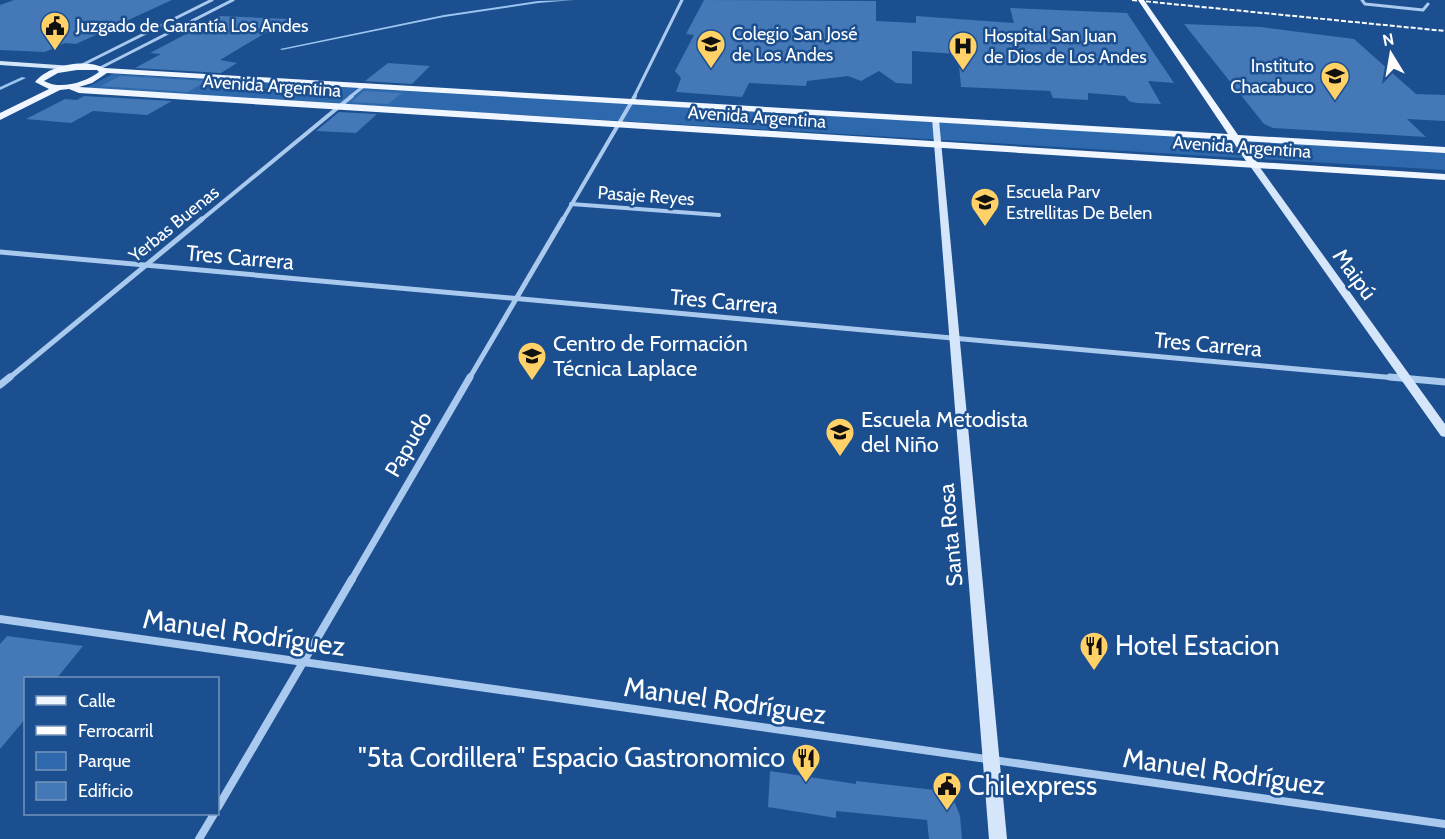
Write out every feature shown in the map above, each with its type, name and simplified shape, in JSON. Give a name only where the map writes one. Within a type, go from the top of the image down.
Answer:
[{"type":"main road","name":"Maipú","points":[[1141,0],[1234,138],[1445,433]]},
{"type":"main road","points":[[0,63],[75,67]]},
{"type":"main road","name":"Avenida Argentina","points":[[53,72],[75,67],[1445,150]]},
{"type":"main road","points":[[0,69],[53,72]]},
{"type":"main road","name":"Avenida Argentina","points":[[64,87],[98,78],[103,73],[101,69]]},
{"type":"main road","points":[[46,86],[40,84],[40,80],[53,72]]},
{"type":"main road","points":[[0,108],[46,86]]},
{"type":"main road","name":"Avenida Argentina","points":[[46,86],[79,90],[1445,177]]},
{"type":"main road","points":[[0,117],[64,87]]},
{"type":"main road","name":"Santa Rosa","points":[[935,120],[998,839]]},
{"type":"street","points":[[75,67],[212,0]]},
{"type":"street","points":[[101,69],[233,0]]},
{"type":"street","name":"Papudo","points":[[219,805],[632,101],[682,0]]},
{"type":"street","points":[[1362,0],[1365,4],[1423,10],[1428,4]]},
{"type":"street","name":"Yerbas Buenas","points":[[0,385],[366,85]]},
{"type":"street","name":"Pasaje Reyes","points":[[571,204],[719,214]]},
{"type":"street","name":"Tres Carrera","points":[[0,252],[1445,382]]},
{"type":"street","name":"Manuel Rodríguez","points":[[0,619],[1445,824]]},
{"type":"street","points":[[199,839],[213,815]]},
{"type":"green space","points":[[113,74],[1445,151],[1445,170],[84,89]]},
{"type":"building","points":[[14,0],[172,0],[76,44],[65,43],[45,52],[0,50],[0,5]]},
{"type":"building","name":"Hospital San Juan de Dios de Los Andes","points":[[704,0],[876,1],[876,21],[916,23],[916,16],[1014,23],[1010,8],[1127,13],[1174,83],[1148,81],[1161,104],[1136,103],[1129,101],[1125,96],[1088,93],[1088,100],[1053,98],[1050,91],[961,87],[958,54],[912,51],[912,84],[896,83],[879,71],[861,81],[848,76],[807,81],[806,86],[749,83],[742,97],[676,92],[681,78],[675,71],[694,35],[686,34]]},
{"type":"building","points":[[220,16],[289,19],[220,60],[237,63],[221,73],[135,68],[161,54],[150,53]]},
{"type":"building","name":"Instituto Chacabuco","points":[[1184,24],[1261,27],[1354,39],[1416,94],[1445,95],[1445,121],[1407,119],[1426,137],[1273,128],[1264,124]]},
{"type":"building","points":[[388,63],[430,66],[412,84],[365,81]]},
{"type":"building","points":[[120,76],[206,81],[188,92],[101,86]]},
{"type":"building","points":[[364,91],[402,93],[388,104],[351,102]]},
{"type":"building","points":[[84,96],[172,101],[147,115],[93,111],[71,123],[26,119],[65,99],[77,100]]},
{"type":"building","points":[[339,112],[377,114],[356,133],[316,131]]},
{"type":"building","points":[[7,636],[83,646],[58,677],[24,677],[24,720],[0,749],[0,644]]},
{"type":"building","points":[[770,771],[856,784],[856,781],[935,790],[946,795],[955,803],[960,816],[962,839],[929,839],[927,820],[836,811],[836,818],[768,807]]},
{"type":"waterway","points":[[282,49],[444,16],[538,2],[572,0]]},
{"type":"waterway","points":[[0,89],[24,78]]},
{"type":"railway","points":[[1132,0],[1445,31]]},
{"type":"place","name":"Juzgado de Garantía Los Andes","points":[[55,52]]},
{"type":"place","name":"Colegio San José de Los Andes","points":[[711,70]]},
{"type":"place","name":"Hospital San Juan de Dios de Los Andes","points":[[963,72]]},
{"type":"place","name":"Instituto Chacabuco","points":[[1335,102]]},
{"type":"place","name":"Escuela Parv Estrellitas De Belen","points":[[985,228]]},
{"type":"place","name":"Centro de Formación Técnica Laplace","points":[[532,382]]},
{"type":"place","name":"Escuela Metodista del Niño","points":[[840,458]]},
{"type":"place","name":"Hotel Estacion","points":[[1094,672]]},
{"type":"place","name":"\"5ta Cordillera\" Espacio Gastronomico","points":[[806,784]]},
{"type":"place","name":"Chilexpress","points":[[947,812]]}]
